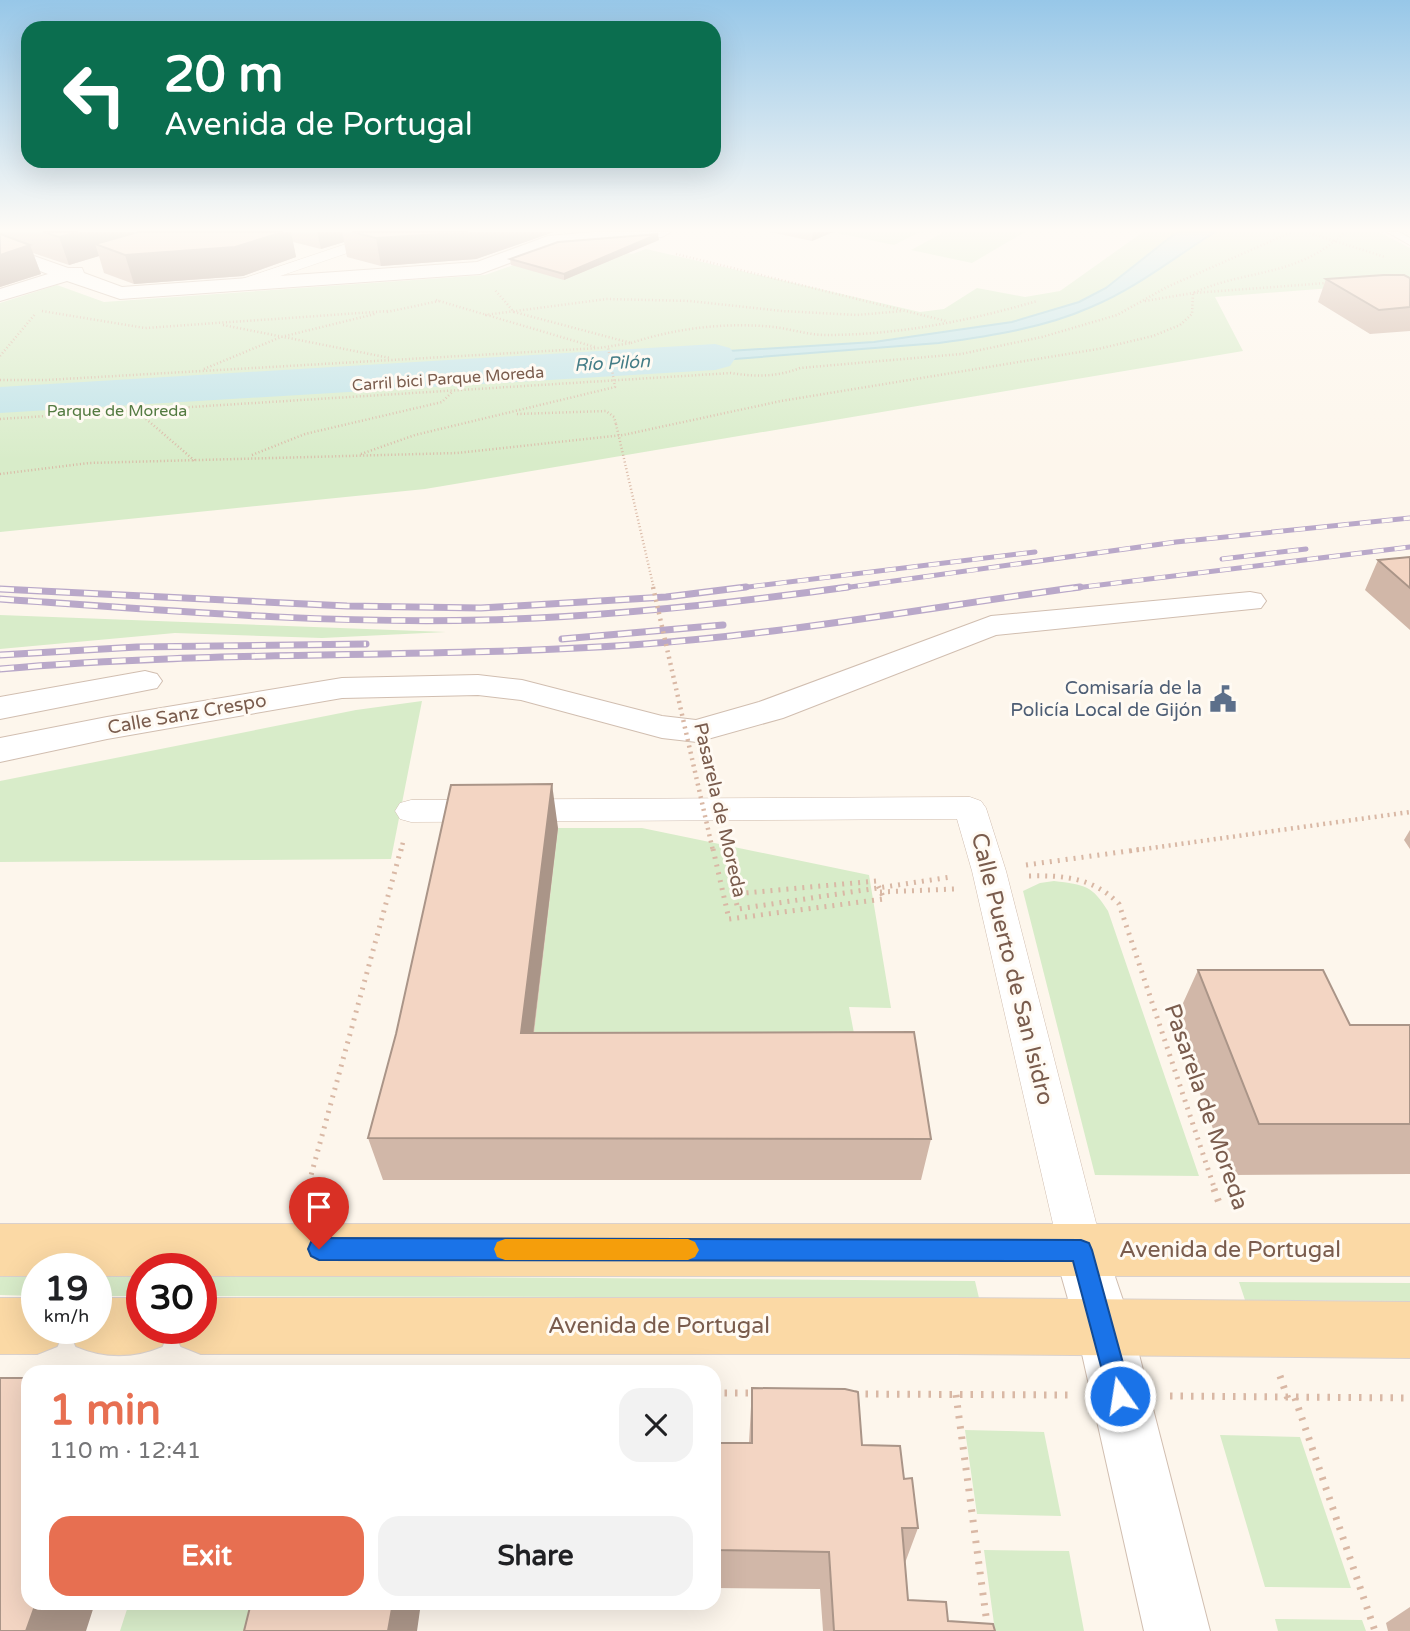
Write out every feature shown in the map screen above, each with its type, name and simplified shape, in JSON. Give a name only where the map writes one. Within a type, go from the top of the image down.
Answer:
[{"type":"main road","name":"Avenida de Portugal","points":[[0,1250],[1410,1250]]},
{"type":"main road","points":[[0,1326],[21,1326]]},
{"type":"main road","name":"Avenida de Portugal","points":[[217,1326],[1410,1330]]},
{"type":"street","name":"Calle Sanz Crespo","points":[[0,750],[120,726],[342,688],[375,685],[478,685],[522,690],[651,725],[698,731],[771,710],[992,626],[1250,600]]},
{"type":"street","name":"Calle Sanz Crespo","points":[[0,708],[145,681]]},
{"type":"street","name":"Calle Puerto de San Isidro","points":[[411,811],[970,808],[989,871],[1081,1250],[1104,1327],[1177,1631]]},
{"type":"path","points":[[200,370],[281,337],[403,308]]},
{"type":"path","points":[[462,308],[600,348]]},
{"type":"path","points":[[511,308],[514,312],[631,343]]},
{"type":"path","points":[[485,315],[542,308]]},
{"type":"path","points":[[755,308],[857,315],[903,311]]},
{"type":"path","points":[[892,308],[951,323]]},
{"type":"path","points":[[0,380],[46,380],[600,348],[631,343],[668,332],[763,326],[826,335],[951,323],[1009,308]]},
{"type":"path","name":"Carril bici Parque Moreda","points":[[0,419],[731,373],[771,376],[800,368],[961,354],[1092,324],[1130,308]]},
{"type":"path","points":[[0,474],[89,463],[457,453],[623,435],[781,401],[1098,349],[1153,336],[1180,325],[1192,314],[1192,308]]},
{"type":"path","points":[[0,356],[38,310],[145,328],[389,311]]},
{"type":"path","points":[[218,324],[398,360]]},
{"type":"path","points":[[608,347],[614,380]]},
{"type":"path","name":"Pasarela de Moreda","points":[[359,455],[392,440],[437,427],[503,415],[615,387],[614,380]]},
{"type":"path","points":[[249,457],[305,434],[442,402],[453,391]]},
{"type":"path","name":"Pasarela de Moreda","points":[[503,415],[590,410],[606,411],[614,417],[729,919],[884,898],[876,881],[734,894],[738,909],[857,893]]},
{"type":"path","points":[[137,411],[195,462]]},
{"type":"path","points":[[306,1194],[411,811]]},
{"type":"path","points":[[1095,854],[1410,812]]},
{"type":"path","name":"Pasarela de Moreda","points":[[1079,878],[1107,890],[1119,904],[1235,1250]]},
{"type":"path","points":[[721,1393],[768,1394]]},
{"type":"path","points":[[848,1394],[1410,1398]]},
{"type":"path","points":[[956,1395],[988,1631]]},
{"type":"path","points":[[1295,1398],[1375,1631]]},
{"type":"green space","name":"Parque de Moreda","points":[[0,308],[903,308],[920,312],[944,309],[1221,308],[1243,351],[425,489],[0,532]]},
{"type":"green space","points":[[0,615],[446,632],[322,638],[175,633],[0,649]]},
{"type":"green space","points":[[422,701],[391,859],[0,862],[0,781],[356,710]]},
{"type":"green space","points":[[558,828],[642,828],[869,875],[891,1008],[849,1007],[856,1044],[533,1041]]},
{"type":"green space","points":[[1054,881],[1087,888],[1108,911],[1199,1176],[1095,1175],[1023,891],[1040,883]]},
{"type":"green space","points":[[0,1273],[21,1274],[21,1296],[0,1295]]},
{"type":"green space","points":[[112,1274],[126,1275],[126,1296],[112,1296]]},
{"type":"green space","points":[[217,1275],[975,1281],[979,1298],[217,1296]]},
{"type":"green space","points":[[1239,1282],[1410,1283],[1410,1301],[1245,1300]]},
{"type":"green space","points":[[965,1430],[1044,1432],[1061,1516],[977,1514]]},
{"type":"green space","points":[[1220,1435],[1300,1437],[1351,1588],[1265,1587]]},
{"type":"green space","points":[[984,1550],[1069,1551],[1084,1631],[995,1631]]},
{"type":"green space","points":[[127,1610],[263,1610],[258,1631],[120,1631]]},
{"type":"green space","points":[[1275,1619],[1362,1620],[1366,1631],[1278,1631]]},
{"type":"water","points":[[1059,308],[1087,308],[1016,330],[939,343],[618,368],[615,358],[874,342],[1012,322]]},
{"type":"building","points":[[1410,557],[1410,588],[1378,560]]},
{"type":"building","points":[[552,784],[521,1033],[914,1032],[931,1139],[368,1138],[396,1034],[451,785]]},
{"type":"building","points":[[1198,970],[1323,970],[1350,1025],[1410,1025],[1410,1124],[1259,1124]]},
{"type":"building","points":[[0,1378],[21,1378],[21,1610],[34,1610],[26,1631],[0,1631]]},
{"type":"building","points":[[752,1388],[845,1389],[858,1392],[862,1445],[900,1446],[904,1479],[912,1478],[918,1528],[902,1528],[908,1600],[946,1602],[948,1621],[993,1624],[995,1631],[834,1631],[829,1552],[721,1550],[721,1443],[752,1443]]},
{"type":"building","points":[[249,1610],[392,1610],[388,1631],[244,1631]]},
{"type":"waterway","name":"Río Pilón","points":[[0,400],[715,357]]},
{"type":"railway","points":[[836,589],[1176,542],[1410,518]]},
{"type":"railway","points":[[1067,589],[1410,547]]},
{"type":"railway","points":[[1222,559],[1306,549]]},
{"type":"railway","points":[[732,589],[1035,552]]},
{"type":"railway","points":[[0,589],[347,606],[481,608],[666,597],[746,587]]},
{"type":"railway","points":[[0,599],[181,612],[423,621],[574,616],[666,609],[848,587]]},
{"type":"railway","points":[[0,669],[158,659],[473,652],[631,645],[800,628],[1080,587]]},
{"type":"railway","points":[[562,639],[723,625]]},
{"type":"railway","points":[[0,655],[137,647],[366,644]]},
{"type":"slow traffic","points":[[505,1249],[688,1250]]},
{"type":"place","name":"Comisaría de la Policía Local de Gijón","points":[[1223,699]]},
{"type":"route","points":[[319,1249],[1081,1250],[1104,1327],[1120,1396]]}]
